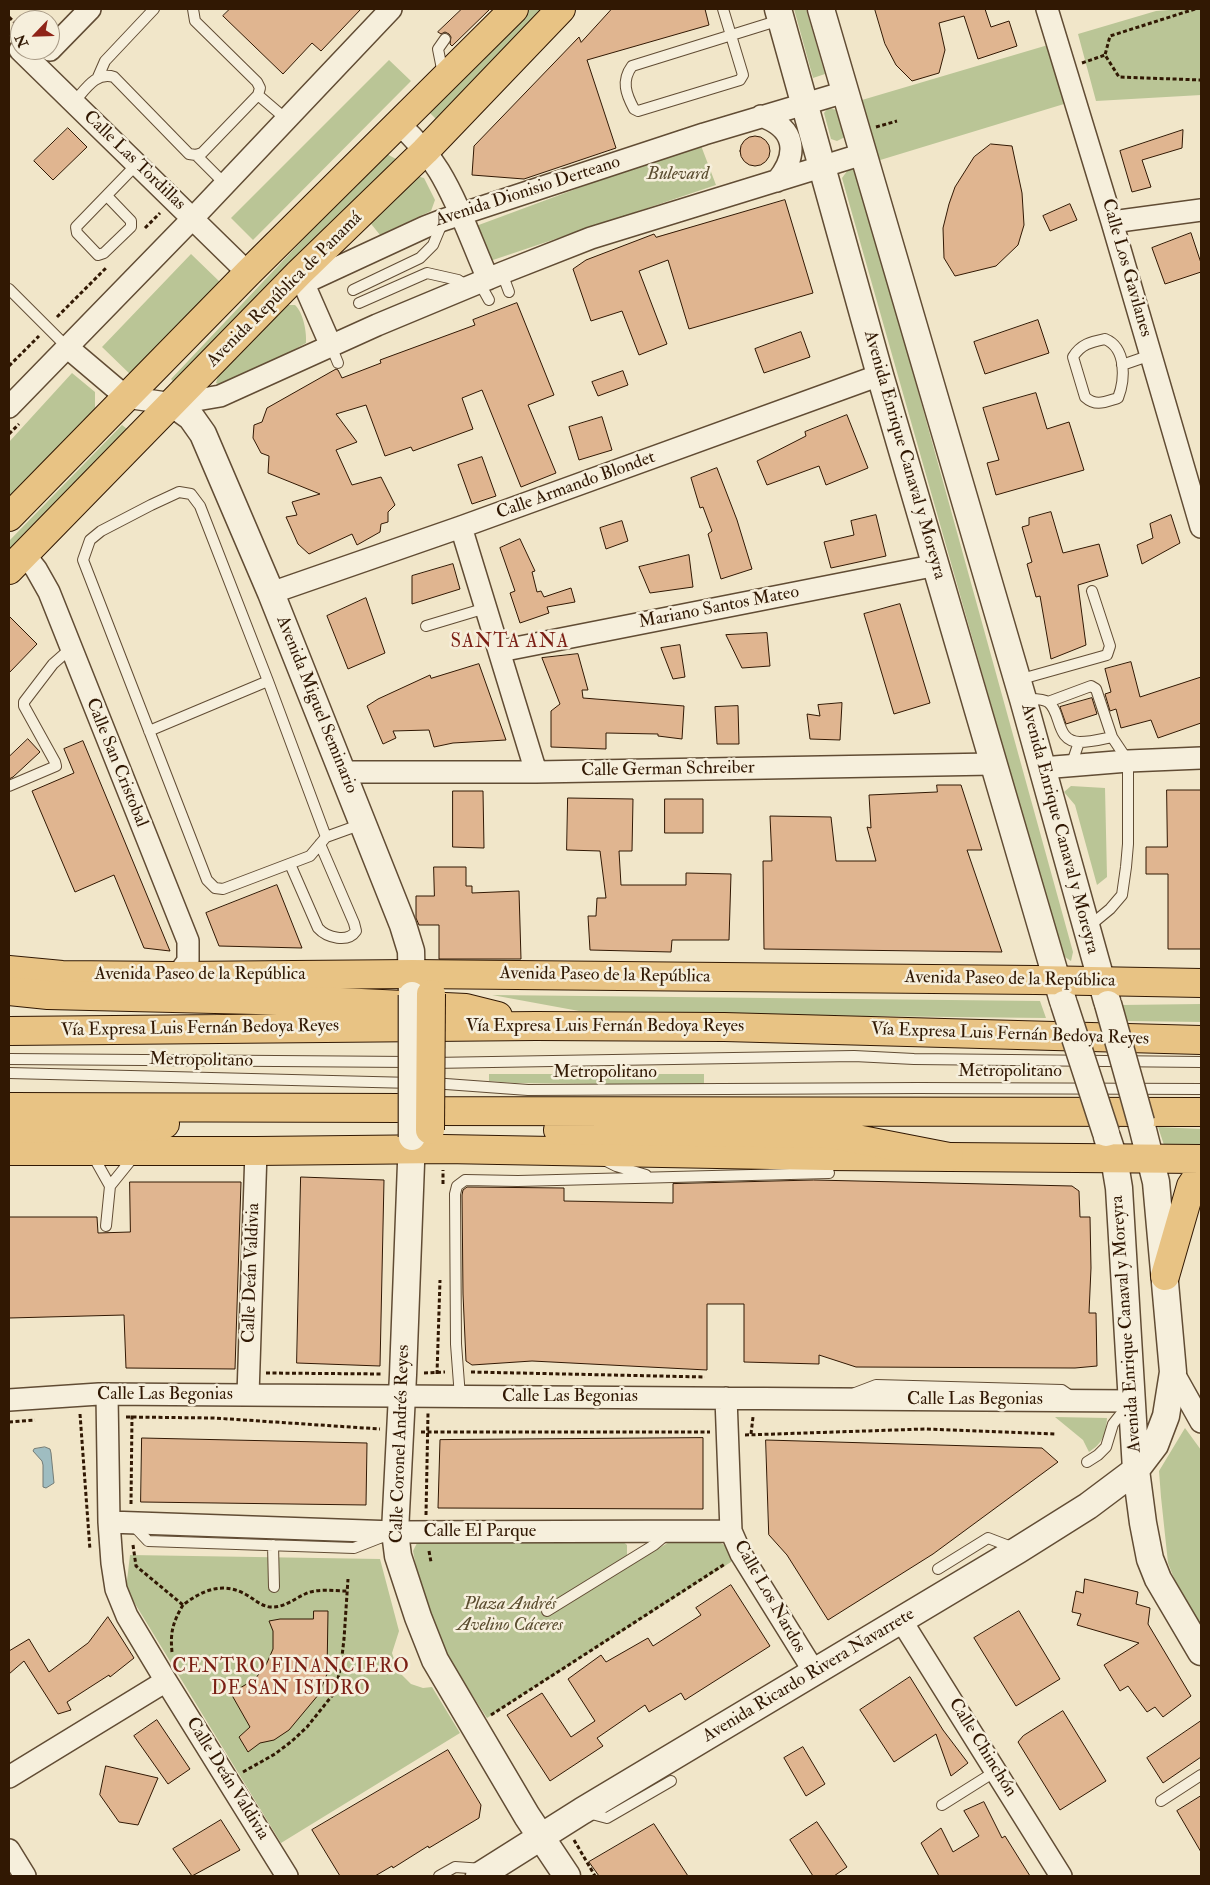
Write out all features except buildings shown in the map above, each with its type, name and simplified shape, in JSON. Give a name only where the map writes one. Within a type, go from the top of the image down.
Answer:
[{"type":"main road","points":[[9,517],[248,273],[514,9]]},
{"type":"main road","name":"Avenida República de Panamá","points":[[16,562],[302,278],[561,9]]},
{"type":"main road","name":"Avenida Paseo de la República","points":[[9,970],[62,975],[177,976],[426,984],[1105,993],[1201,983]]},
{"type":"main road","points":[[424,1141],[426,984]]},
{"type":"main road","points":[[9,991],[48,995],[340,1002],[466,1008],[536,1026]]},
{"type":"main road","name":"Vía Expresa Luis Fernán Bedoya Reyes","points":[[9,1031],[536,1026],[724,1027],[1201,1040]]},
{"type":"main road","points":[[9,1106],[403,1108],[428,1111],[1201,1112]]},
{"type":"main road","points":[[9,1129],[148,1126],[208,1118],[245,1108]]},
{"type":"main road","points":[[403,1108],[455,1126],[468,1128],[831,1134],[949,1157]]},
{"type":"main road","points":[[9,1150],[256,1151],[424,1141],[594,1153],[1201,1159]]},
{"type":"main road","points":[[1165,1276],[1191,1186],[1201,1171]]},
{"type":"street","points":[[60,33],[90,9]]},
{"type":"street","points":[[9,406],[193,218],[391,9]]},
{"type":"street","name":"Avenida Enrique Canaval y Moreyra","points":[[821,9],[863,154],[1030,694],[1042,768],[1151,1158],[1156,1182],[1173,1372],[1161,1430],[1136,1470]]},
{"type":"street","name":"Calle Los Gavilanes","points":[[1047,9],[1112,222],[1201,527]]},
{"type":"street","name":"Avenida Enrique Canaval y Moreyra","points":[[779,14],[880,375],[937,565],[993,764],[1061,992],[1114,1158],[1120,1198],[1136,1470]]},
{"type":"street","name":"Calle Las Tordillas","points":[[41,60],[74,102],[248,273]]},
{"type":"street","name":"Avenida Dionisio Derteano","points":[[302,278],[451,217],[761,116],[845,92]]},
{"type":"street","points":[[761,116],[774,121],[785,130],[791,143],[791,157],[786,170],[777,181]]},
{"type":"street","points":[[399,124],[425,151],[450,191],[451,217],[489,286]]},
{"type":"street","points":[[173,404],[220,396],[335,354],[489,286],[590,238],[863,154]]},
{"type":"street","points":[[1112,222],[1201,210]]},
{"type":"street","points":[[302,278],[335,354]]},
{"type":"street","points":[[67,347],[126,397]]},
{"type":"street","name":"Calle Armando Blondet","points":[[271,593],[461,528],[880,375]]},
{"type":"street","name":"Avenida Miguel Seminario","points":[[126,397],[173,404],[192,417],[203,434],[271,593],[403,925],[411,952],[426,984]]},
{"type":"street","points":[[461,528],[536,772]]},
{"type":"street","name":"Calle San Cristobal","points":[[16,562],[36,569],[49,592],[70,649],[188,941],[188,961],[177,976]]},
{"type":"street","name":"Mariano Santos Mateo","points":[[500,651],[937,565]]},
{"type":"street","points":[[1042,768],[1128,761],[1201,758]]},
{"type":"street","name":"Calle German Schreiber","points":[[342,772],[536,772],[993,764]]},
{"type":"street","name":"Calle Coronel Andrés Reyes","points":[[424,1141],[402,1396],[395,1532],[398,1556],[418,1617],[435,1660],[541,1838],[567,1876]]},
{"type":"street","name":"Calle Deán Valdivia","points":[[248,1395],[256,1151]]},
{"type":"street","points":[[1173,1372],[1201,1422]]},
{"type":"street","name":"Calle Deán Valdivia","points":[[107,1395],[109,1522],[116,1589],[127,1616],[287,1876]]},
{"type":"street","name":"Calle Las Begonias","points":[[9,1400],[107,1395],[248,1395],[1132,1401]]},
{"type":"street","name":"Calle Los Nardos","points":[[726,1398],[731,1531],[741,1554],[815,1673]]},
{"type":"street","points":[[1136,1470],[1150,1559],[1166,1593],[1201,1652]]},
{"type":"street","name":"Avenida Ricardo Rivera Navarrete","points":[[484,1873],[1018,1550],[1088,1506],[1136,1470]]},
{"type":"street","name":"Calle El Parque","points":[[109,1522],[395,1532],[731,1531]]},
{"type":"street","name":"Calle Chinchón","points":[[902,1620],[1062,1876]]},
{"type":"street","points":[[9,1777],[166,1681]]},
{"type":"street","points":[[9,1850],[26,1876]]},
{"type":"lane","points":[[74,102],[94,80],[105,61],[154,9]]},
{"type":"lane","points":[[94,80],[107,75],[114,77],[189,154],[196,155],[202,153],[258,95],[260,88],[257,82],[195,21],[193,9]]},
{"type":"lane","points":[[723,9],[731,35],[742,75],[740,80],[638,111],[634,109],[625,86],[626,74],[632,66],[731,35],[779,14]]},
{"type":"lane","points":[[444,79],[438,49],[445,39]]},
{"type":"lane","points":[[258,95],[286,119]]},
{"type":"lane","points":[[196,155],[225,184]]},
{"type":"lane","points":[[107,196],[131,221],[131,227],[104,253],[98,255],[77,233],[76,227],[137,164]]},
{"type":"lane","points":[[353,290],[420,258],[433,245],[451,217]]},
{"type":"lane","points":[[359,303],[427,273],[489,286]]},
{"type":"lane","points":[[9,289],[67,347]]},
{"type":"lane","points":[[1105,339],[1116,346],[1122,364],[1123,376],[1118,398],[1099,404],[1090,402],[1085,397],[1073,357],[1078,349],[1086,344],[1105,339]]},
{"type":"lane","points":[[1122,364],[1151,355]]},
{"type":"lane","points":[[290,864],[318,928],[323,934],[334,938],[346,938],[354,935],[356,931],[354,923],[323,840],[268,681],[200,506],[191,494],[179,492],[151,504],[101,531],[90,540],[83,560],[207,880],[214,888],[223,889],[310,856],[323,840],[362,824]]},
{"type":"lane","points":[[1030,694],[1107,654],[1110,646],[1092,591]]},
{"type":"lane","points":[[426,626],[486,608]]},
{"type":"lane","points":[[9,786],[56,766],[24,706],[24,702],[53,664],[70,649]]},
{"type":"lane","points":[[149,731],[268,681]]},
{"type":"lane","points":[[1030,694],[1091,686],[1096,689],[1112,737],[1128,761],[1128,844],[1122,895],[1110,909],[1086,929]]},
{"type":"lane","points":[[1030,694],[1055,711],[1063,734],[1079,742],[1112,737]]},
{"type":"lane","points":[[1071,766],[1079,742]]},
{"type":"lane","name":"Metropolitano","points":[[9,1059],[460,1063],[854,1056],[914,1059],[1201,1062]]},
{"type":"lane","name":"Metropolitano","points":[[9,1073],[454,1084],[528,1090],[1201,1089]]},
{"type":"lane","points":[[90,1150],[110,1186],[106,1226]]},
{"type":"lane","points":[[110,1186],[139,1150]]},
{"type":"lane","points":[[594,1153],[616,1166],[652,1177]]},
{"type":"lane","points":[[460,1396],[456,1344],[455,1194],[457,1186],[465,1180],[518,1181],[829,1173]]},
{"type":"lane","points":[[1087,1462],[1106,1447],[1113,1424],[1132,1401]]},
{"type":"lane","points":[[131,1523],[148,1541],[354,1548],[395,1532]]},
{"type":"lane","points":[[547,1611],[654,1545],[670,1531]]},
{"type":"lane","points":[[938,1569],[988,1538],[1018,1550]]},
{"type":"lane","points":[[273,1545],[274,1587]]},
{"type":"lane","points":[[477,1732],[475,1749],[505,1798]]},
{"type":"lane","points":[[942,1805],[996,1771]]},
{"type":"lane","points":[[1161,1801],[1201,1775]]},
{"type":"lane","points":[[574,1817],[607,1818],[670,1781]]},
{"type":"lane","points":[[439,1876],[455,1867],[484,1873]]},
{"type":"path","points":[[1194,9],[1110,36],[1104,55],[1119,77],[1201,80]]},
{"type":"path","points":[[9,366],[47,327]]},
{"type":"path","points":[[424,1141],[443,1188]]},
{"type":"path","points":[[431,1562],[426,1532],[427,1432],[429,1396],[437,1373],[440,1275]]},
{"type":"path","points":[[133,1395],[131,1523],[136,1566],[184,1605]]},
{"type":"path","points":[[71,1416],[214,1418],[427,1432],[709,1431],[728,1438],[751,1434],[925,1429],[1056,1434]]},
{"type":"path","points":[[9,1422],[44,1419]]},
{"type":"path","points":[[477,1732],[741,1554]]},
{"type":"path","points":[[228,1780],[275,1754],[292,1741],[307,1727],[335,1692],[343,1648],[348,1579]]},
{"type":"path","points":[[175,1658],[172,1651],[171,1635],[175,1619],[184,1605],[196,1595],[211,1589],[227,1588],[243,1592],[262,1605],[269,1607],[280,1606],[298,1599],[306,1593],[320,1590],[347,1591]]},
{"type":"path","points":[[574,1817],[595,1876]]},
{"type":"green space","points":[[530,9],[550,9],[439,122],[429,112]]},
{"type":"green space","points":[[794,9],[806,9],[825,74],[813,78]]},
{"type":"green space","points":[[1201,9],[1201,95],[1096,101],[1078,34],[1156,11]]},
{"type":"green space","points":[[1048,45],[1064,104],[877,161],[862,100]]},
{"type":"green space","points":[[389,60],[411,81],[253,240],[231,218]]},
{"type":"green space","points":[[828,108],[837,110],[845,137],[837,141],[831,139],[824,113]]},
{"type":"green space","name":"Bulevard","points":[[700,143],[716,185],[490,261],[476,226]]},
{"type":"green space","points":[[385,153],[396,159],[176,385],[171,379]]},
{"type":"green space","points":[[850,167],[858,174],[1073,952],[1071,961],[1062,955],[842,178]]},
{"type":"green space","points":[[416,176],[424,178],[435,200],[431,211],[380,235],[368,220]]},
{"type":"green space","points":[[191,254],[221,283],[132,376],[102,347]]},
{"type":"green space","points":[[287,305],[295,305],[300,312],[306,333],[306,343],[225,388],[216,383],[218,376]]},
{"type":"green space","points":[[72,373],[95,392],[95,418],[9,506],[9,442]]},
{"type":"green space","points":[[122,425],[131,432],[9,552],[9,541]]},
{"type":"green space","points":[[1071,786],[1105,788],[1107,877],[1097,885],[1075,805],[1064,792]]},
{"type":"green space","points":[[492,995],[1040,1001],[1046,1018],[590,1013]]},
{"type":"green space","points":[[1201,1004],[1201,1022],[1126,1021],[1121,1005]]},
{"type":"green space","points":[[489,1074],[704,1074],[704,1085],[515,1083],[489,1081]]},
{"type":"green space","points":[[1158,1127],[1201,1129],[1201,1149],[1165,1148]]},
{"type":"green space","points":[[1055,1417],[1107,1418],[1105,1433],[1101,1442],[1089,1452],[1083,1440]]},
{"type":"green space","points":[[1185,1428],[1201,1450],[1201,1624],[1196,1621],[1181,1596],[1168,1563],[1161,1497],[1159,1471]]},
{"type":"green space","name":"Plaza Andrés Avelino Cáceres","points":[[428,1540],[621,1540],[627,1545],[627,1561],[633,1564],[671,1541],[718,1542],[728,1548],[733,1558],[731,1562],[487,1718],[443,1650],[423,1602],[413,1551],[417,1543]]},
{"type":"green space","points":[[130,1555],[380,1559],[399,1631],[392,1653],[398,1671],[411,1684],[423,1688],[432,1687],[460,1733],[281,1843],[126,1589]]},
{"type":"water","points":[[45,1447],[50,1449],[51,1453],[54,1483],[46,1488],[43,1487],[42,1461],[33,1451],[34,1449]]},
{"type":"district","name":"SANTA ANA","points":[[510,643]]},
{"type":"district","name":"CENTRO FINANCIERO DE SAN ISIDRO","points":[[291,1679]]}]
